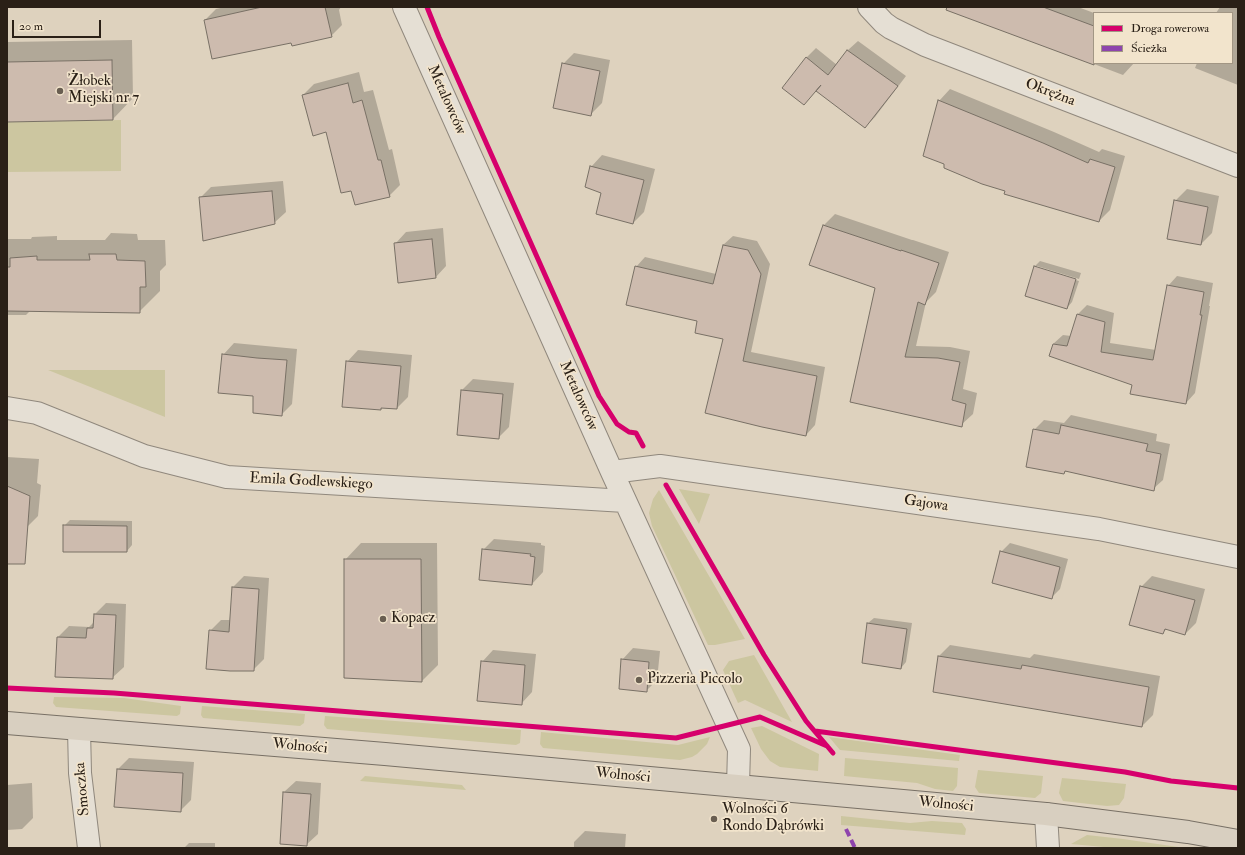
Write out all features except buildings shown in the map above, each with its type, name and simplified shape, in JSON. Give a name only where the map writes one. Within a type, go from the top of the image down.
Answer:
[{"type":"main road","name":"Wolności","points":[[7,723],[377,754],[1046,814],[1188,832],[1238,841]]},
{"type":"street","name":"Metalowców","points":[[404,7],[625,501],[739,749],[738,786]]},
{"type":"street","name":"Okrężna","points":[[869,7],[884,23],[891,28],[925,45],[1238,166]]},
{"type":"street","name":"Emila Godlewskiego","points":[[7,408],[37,413],[144,456],[227,477],[625,501]]},
{"type":"street","name":"Gajowa","points":[[612,472],[660,466],[1099,530],[1238,558]]},
{"type":"street","name":"Smoczka","points":[[79,729],[80,773],[89,848]]},
{"type":"street","points":[[1046,814],[1048,848]]},
{"type":"shaded area","points":[[121,120],[121,171],[7,172],[7,122]]},
{"type":"shaded area","points":[[48,370],[165,370],[165,417]]},
{"type":"shaded area","points":[[679,489],[710,494],[699,524]]},
{"type":"shaded area","points":[[659,490],[745,639],[708,645],[652,526],[649,513],[653,499]]},
{"type":"shaded area","points":[[754,655],[792,722],[745,700],[738,703],[723,670],[729,661]]},
{"type":"shaded area","points":[[54,697],[124,698],[181,706],[180,714],[177,716],[56,707],[53,703]]},
{"type":"shaded area","points":[[202,706],[305,714],[304,723],[300,726],[203,718],[201,715]]},
{"type":"shaded area","points":[[325,716],[521,730],[520,743],[516,745],[327,729],[324,725]]},
{"type":"shaded area","points":[[762,726],[819,754],[818,771],[780,767],[770,761],[761,749],[751,728]]},
{"type":"shaded area","points":[[541,732],[678,745],[710,737],[707,744],[697,754],[680,760],[543,748],[540,744]]},
{"type":"shaded area","points":[[829,737],[960,755],[959,761],[840,750]]},
{"type":"shaded area","points":[[845,758],[958,768],[957,786],[953,791],[935,789],[917,783],[844,776]]},
{"type":"shaded area","points":[[978,770],[1043,776],[1041,793],[1035,798],[979,793],[975,787]]},
{"type":"shaded area","points":[[365,776],[462,785],[466,790],[360,781]]},
{"type":"shaded area","points":[[1062,778],[1126,784],[1124,798],[1119,805],[1107,806],[1063,801],[1059,793]]},
{"type":"shaded area","points":[[841,816],[910,823],[932,821],[962,823],[966,829],[965,835],[841,825]]},
{"type":"shaded area","points":[[1087,835],[1185,848],[1115,848],[1071,844]]},
{"type":"marked path","points":[[846,829],[855,848]]},
{"type":"cycle path","points":[[427,7],[599,396],[617,424],[629,432],[636,433],[643,446]]},
{"type":"cycle path","points":[[666,485],[764,655],[806,721],[833,753]]},
{"type":"cycle path","points":[[7,688],[114,693],[676,738],[760,717],[827,746]]},
{"type":"cycle path","points":[[815,731],[1125,772],[1171,781],[1238,788]]},
{"type":"place","name":"Żłobek Miejski nr 7","points":[[60,91]]},
{"type":"place","name":"Kopacz","points":[[383,619]]},
{"type":"place","name":"Pizzeria Piccolo","points":[[639,680]]},
{"type":"place","name":"Wolności 6 Rondo Dąbrówki","points":[[714,819]]}]
